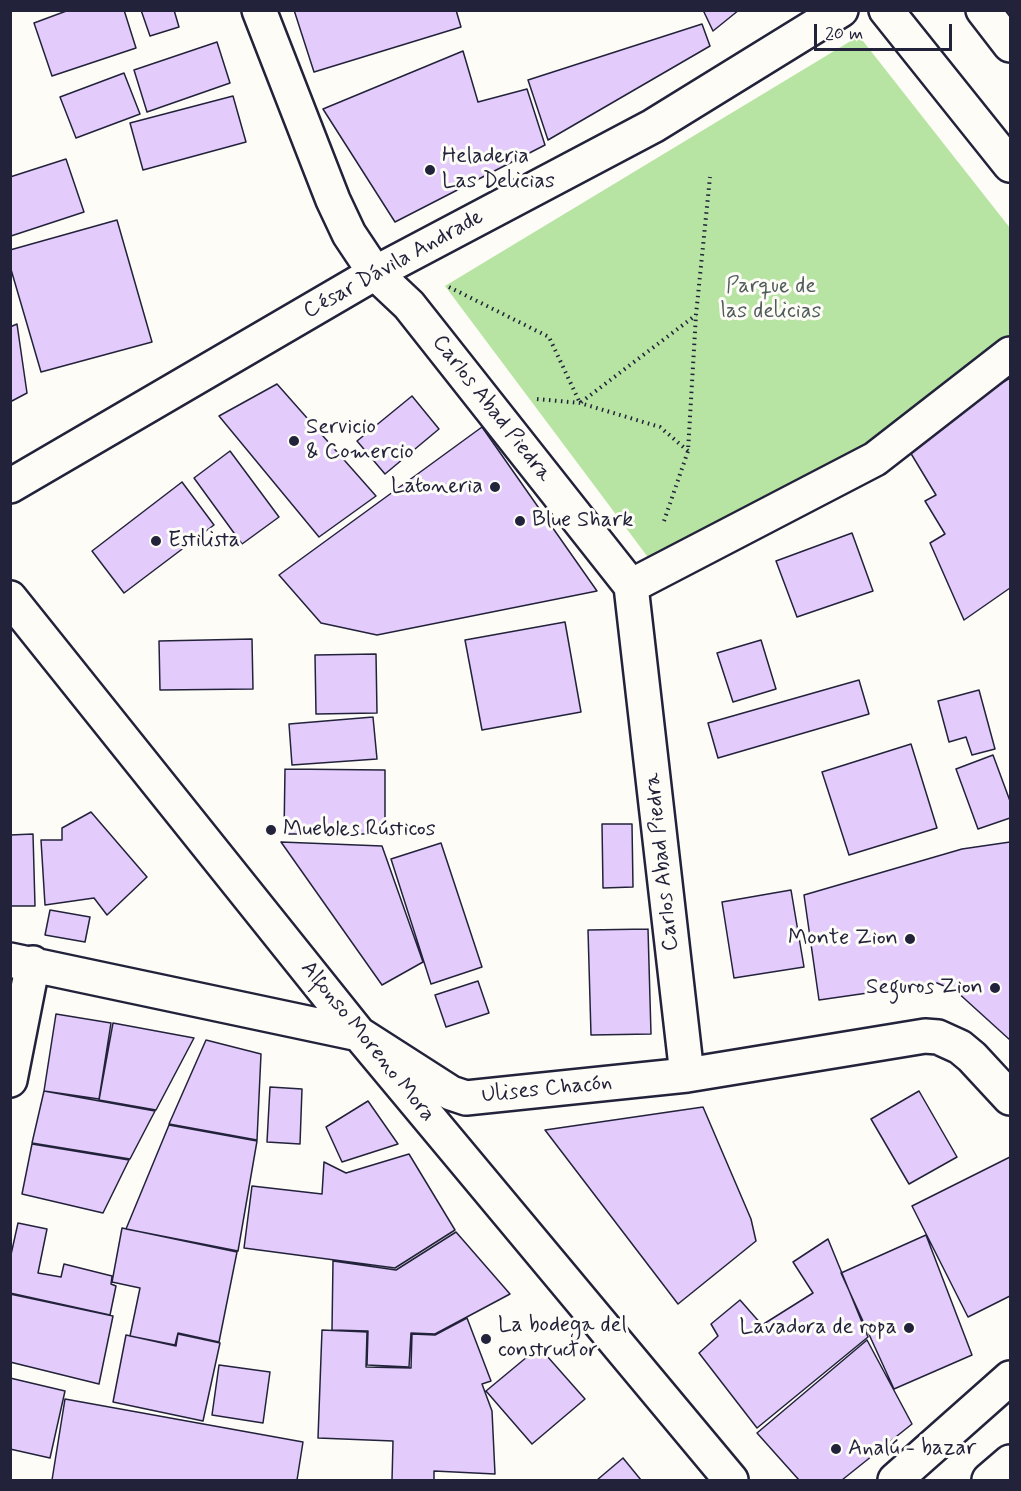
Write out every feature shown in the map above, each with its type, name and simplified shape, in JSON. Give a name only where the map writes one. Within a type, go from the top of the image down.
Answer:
[{"type":"street","name":"Carlos Abad Piedra","points":[[259,10],[333,200],[349,234],[375,273],[409,305],[631,586],[687,1075]]},
{"type":"street","name":"César Dávila Andrade","points":[[10,486],[375,273],[653,126],[841,10]]},
{"type":"street","points":[[886,10],[1011,165]]},
{"type":"street","points":[[983,10],[1011,45]]},
{"type":"street","points":[[631,586],[875,459],[1011,354]]},
{"type":"street","name":"Alfonso Moreno Mora","points":[[10,598],[358,1034],[730,1480]]},
{"type":"street","points":[[10,1080],[22,961]]},
{"type":"street","name":"Ulises Chacón","points":[[22,961],[358,1034],[451,1093],[466,1098],[687,1075],[925,1036],[938,1037],[960,1047],[1011,1098]]},
{"type":"street","points":[[895,1480],[1011,1378]]},
{"type":"street","points":[[989,1480],[1011,1462]]},
{"type":"path","points":[[661,528],[688,451],[696,315],[710,177]]},
{"type":"path","points":[[409,305],[445,286],[549,337],[580,404]]},
{"type":"path","points":[[580,404],[696,315]]},
{"type":"path","points":[[530,399],[580,404],[660,427],[688,451]]},
{"type":"green space","name":"Parque de las delicias","points":[[859,36],[1010,228],[1010,337],[871,449],[650,560],[445,286]]},
{"type":"building","points":[[69,10],[124,10],[136,48],[52,76],[34,23]]},
{"type":"building","points":[[141,10],[174,10],[179,27],[150,36]]},
{"type":"building","points":[[294,10],[456,10],[461,27],[314,72]]},
{"type":"building","points":[[703,10],[739,10],[713,31]]},
{"type":"building","points":[[702,24],[710,46],[548,140],[528,80]]},
{"type":"building","points":[[217,42],[230,83],[147,112],[134,70]]},
{"type":"building","points":[[463,51],[478,102],[527,89],[545,145],[395,222],[323,109]]},
{"type":"building","points":[[124,73],[140,114],[76,138],[60,97]]},
{"type":"building","points":[[233,96],[246,142],[143,170],[130,123]]},
{"type":"building","points":[[66,159],[84,212],[11,236],[10,177]]},
{"type":"building","points":[[117,220],[152,342],[41,372],[10,266],[10,250]]},
{"type":"building","points":[[17,324],[27,393],[10,402],[10,327]]},
{"type":"building","points":[[1010,378],[1010,588],[964,620],[930,543],[945,534],[925,501],[936,495],[904,442]]},
{"type":"building","points":[[277,384],[376,496],[319,537],[219,416]]},
{"type":"building","points":[[412,396],[439,429],[385,474],[357,441]]},
{"type":"building","points":[[482,427],[597,591],[377,635],[321,623],[279,575]]},
{"type":"building","points":[[230,451],[279,517],[242,544],[194,478]]},
{"type":"building","points":[[182,482],[214,525],[124,593],[92,551]]},
{"type":"building","points":[[852,533],[873,591],[797,617],[776,561]]},
{"type":"building","points":[[565,622],[581,712],[482,730],[465,640]]},
{"type":"building","points":[[252,639],[253,689],[160,690],[159,641]]},
{"type":"building","points":[[761,640],[776,689],[733,702],[717,653]]},
{"type":"building","points":[[376,654],[377,713],[316,714],[315,655]]},
{"type":"building","points":[[859,680],[869,714],[718,758],[708,723]]},
{"type":"building","points":[[979,690],[995,749],[972,755],[966,737],[949,742],[938,701]]},
{"type":"building","points":[[373,717],[377,759],[292,765],[289,724]]},
{"type":"building","points":[[911,744],[937,828],[849,855],[822,772]]},
{"type":"building","points":[[993,755],[1010,801],[1010,818],[978,829],[956,769]]},
{"type":"building","points":[[285,769],[385,770],[385,834],[284,834]]},
{"type":"building","points":[[91,812],[147,877],[107,915],[94,898],[45,905],[41,840],[62,840],[62,828]]},
{"type":"building","points":[[602,824],[632,824],[633,887],[603,888]]},
{"type":"building","points":[[33,834],[35,906],[10,906],[10,835]]},
{"type":"building","points":[[281,842],[382,846],[423,962],[382,985]]},
{"type":"building","name":"Monte Zion","points":[[1010,842],[1010,1040],[956,991],[937,983],[819,1000],[804,895],[962,849]]},
{"type":"building","points":[[441,843],[482,967],[431,984],[391,859]]},
{"type":"building","points":[[791,890],[804,967],[734,978],[722,902]]},
{"type":"building","points":[[50,910],[90,917],[85,942],[45,935]]},
{"type":"building","points":[[648,929],[651,1034],[591,1035],[588,930]]},
{"type":"building","points":[[478,981],[489,1013],[446,1027],[435,995]]},
{"type":"building","points":[[56,1014],[111,1023],[99,1099],[44,1091]]},
{"type":"building","points":[[113,1023],[194,1038],[156,1110],[99,1100]]},
{"type":"building","points":[[206,1040],[261,1054],[257,1140],[169,1124]]},
{"type":"building","points":[[270,1087],[302,1089],[300,1144],[267,1142]]},
{"type":"building","points":[[44,1091],[155,1111],[130,1159],[32,1143]]},
{"type":"building","points":[[919,1091],[957,1157],[909,1184],[871,1119]]},
{"type":"building","points":[[368,1101],[398,1144],[342,1162],[326,1127]]},
{"type":"building","points":[[703,1107],[751,1219],[756,1241],[678,1304],[545,1130]]},
{"type":"building","points":[[169,1125],[257,1141],[238,1251],[126,1229]]},
{"type":"building","points":[[32,1144],[129,1160],[103,1213],[22,1194]]},
{"type":"building","points":[[409,1154],[455,1230],[395,1268],[244,1248],[252,1186],[322,1194],[324,1162],[346,1173]]},
{"type":"building","points":[[1010,1157],[1010,1296],[968,1317],[912,1206]]},
{"type":"building","points":[[18,1223],[47,1229],[38,1273],[61,1277],[64,1264],[112,1276],[111,1284],[116,1286],[110,1315],[10,1293],[10,1259]]},
{"type":"building","points":[[122,1228],[237,1252],[219,1342],[178,1333],[175,1345],[130,1336],[140,1288],[112,1282]]},
{"type":"building","points":[[456,1232],[510,1294],[435,1334],[411,1333],[409,1367],[367,1365],[368,1331],[332,1330],[333,1261],[396,1270]]},
{"type":"building","points":[[926,1235],[972,1355],[894,1389],[841,1273]]},
{"type":"building","points":[[828,1239],[868,1337],[757,1428],[699,1353],[718,1336],[711,1324],[740,1300],[762,1325],[813,1293],[793,1262]]},
{"type":"building","points":[[10,1294],[113,1316],[99,1384],[10,1362]]},
{"type":"building","points":[[467,1318],[491,1381],[482,1384],[492,1411],[495,1474],[434,1471],[434,1480],[392,1480],[393,1441],[318,1438],[322,1330],[367,1332],[366,1367],[411,1368],[412,1334],[435,1335]]},
{"type":"building","points":[[178,1334],[220,1343],[203,1421],[113,1402],[126,1335],[176,1346]]},
{"type":"building","points":[[867,1340],[912,1424],[842,1480],[799,1480],[757,1433]]},
{"type":"building","points":[[539,1347],[585,1399],[532,1444],[486,1391]]},
{"type":"building","points":[[219,1365],[270,1372],[263,1423],[212,1415]]},
{"type":"building","points":[[10,1378],[65,1391],[50,1458],[10,1449]]},
{"type":"building","points":[[65,1399],[303,1442],[297,1480],[52,1480]]},
{"type":"building","points":[[623,1458],[641,1480],[597,1480]]},
{"type":"place","name":"Heladeria Las Delicias","points":[[430,170]]},
{"type":"place","name":"Servicio & Comercio","points":[[294,441]]},
{"type":"place","name":"Latoneria","points":[[495,487]]},
{"type":"place","name":"Blue Shark","points":[[520,521]]},
{"type":"place","name":"Estilista","points":[[156,541]]},
{"type":"place","name":"Muebles Rústicos","points":[[271,830]]},
{"type":"place","name":"Monte Zion","points":[[910,939]]},
{"type":"place","name":"Seguros Zion","points":[[995,988]]},
{"type":"place","name":"Lavadora de ropa","points":[[909,1328]]},
{"type":"place","name":"La bodega del constructor","points":[[486,1339]]},
{"type":"place","name":"Analú - bazar","points":[[836,1449]]}]
